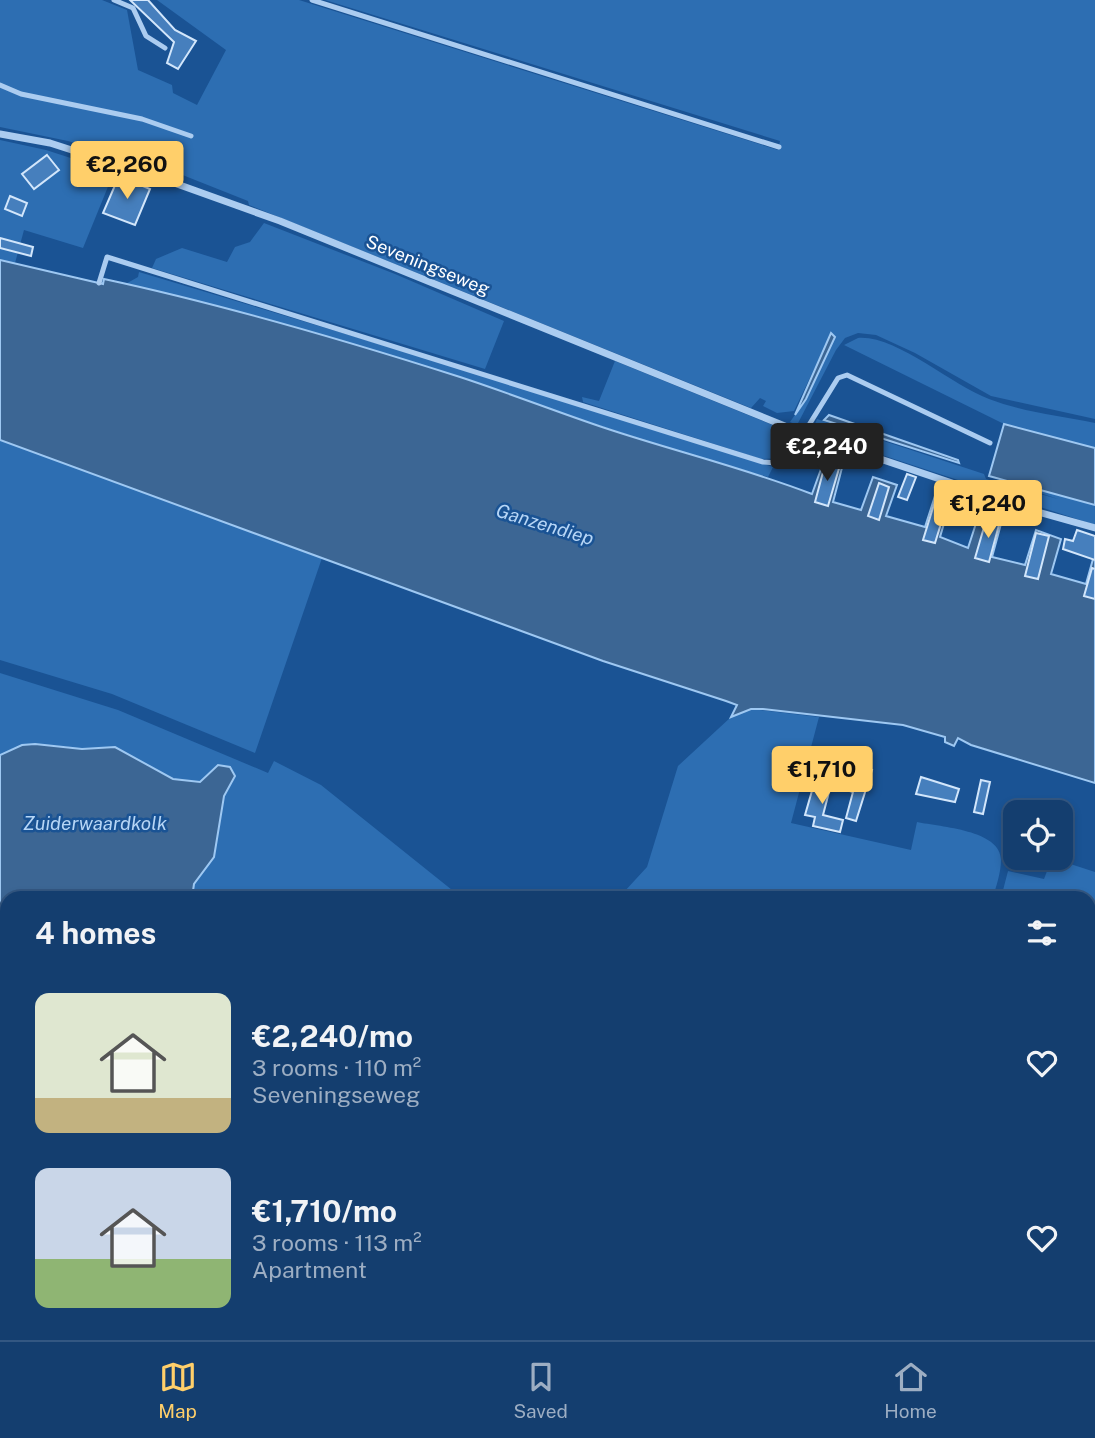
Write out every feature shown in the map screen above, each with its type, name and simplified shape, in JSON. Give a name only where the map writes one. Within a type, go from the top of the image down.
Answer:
[{"type":"street","name":"Seveningseweg","points":[[0,134],[83,153],[280,221],[838,446],[1038,512],[1095,527]]},
{"type":"lane","points":[[114,0],[133,8],[146,36],[165,48]]},
{"type":"lane","points":[[312,0],[779,147]]},
{"type":"lane","points":[[0,85],[21,94],[142,118],[191,136]]},
{"type":"lane","points":[[99,284],[107,257],[763,462],[777,463],[838,446]]},
{"type":"lane","points":[[804,433],[838,378],[851,375],[924,414],[990,443]]},
{"type":"shaded area","points":[[0,0],[102,0],[127,10],[138,70],[172,85],[173,93],[197,105],[226,50],[157,0],[299,0],[778,150],[780,141],[325,0],[1095,0],[1095,419],[991,396],[915,353],[876,335],[858,333],[845,338],[836,350],[797,425],[790,422],[806,399],[834,335],[831,334],[794,411],[777,413],[763,406],[766,401],[760,398],[751,408],[249,205],[248,201],[180,174],[68,141],[0,127]]},
{"type":"shaded area","points":[[0,140],[46,150],[114,172],[83,248],[24,230],[15,263],[0,260]]},
{"type":"shaded area","points":[[264,223],[395,274],[504,321],[485,369],[152,268],[156,259],[182,248],[227,262],[235,247],[250,242]]},
{"type":"shaded area","points":[[139,272],[773,467],[768,477],[286,324],[205,303],[122,286],[138,277]]},
{"type":"shaded area","points":[[858,338],[890,344],[989,399],[1028,410],[1095,423],[1095,448],[1004,424],[844,345]]},
{"type":"shaded area","points":[[615,361],[785,430],[792,438],[792,449],[784,458],[761,459],[583,402],[582,397],[599,401]]},
{"type":"shaded area","points":[[817,419],[984,474],[986,479],[1058,499],[989,476],[994,475],[1095,505],[1095,525],[812,432]]},
{"type":"shaded area","points":[[0,440],[322,558],[255,753],[112,694],[0,660]]},
{"type":"shaded area","points":[[0,673],[118,710],[268,773],[274,761],[321,785],[453,891],[193,891],[194,884],[214,857],[224,796],[235,776],[231,768],[218,765],[200,782],[189,782],[72,748],[48,745],[24,747],[0,755]]},
{"type":"shaded area","points":[[751,709],[819,717],[791,823],[911,850],[917,822],[981,836],[998,850],[1001,860],[995,891],[625,891],[647,867],[678,766],[731,717]]},
{"type":"shaded area","points":[[1073,865],[1095,872],[1095,891],[1003,891],[1008,871],[1044,879],[1047,870],[1073,870]]},
{"type":"water","name":"Ganzendiep","points":[[0,260],[103,284],[104,279],[148,289],[327,336],[460,377],[605,428],[812,494],[825,458],[843,464],[833,502],[861,510],[873,477],[897,485],[886,516],[925,527],[935,496],[951,500],[940,537],[968,548],[980,511],[1002,520],[992,557],[1025,565],[1036,530],[1061,539],[1051,574],[1086,584],[1095,552],[1095,783],[971,745],[958,738],[954,746],[945,742],[945,737],[903,725],[763,709],[751,709],[731,717],[737,705],[603,661],[0,440]]},
{"type":"water","points":[[831,333],[835,337],[806,399],[795,415]]},
{"type":"water","points":[[829,415],[958,460],[959,463],[824,420]]},
{"type":"water","points":[[1004,424],[1095,448],[1095,505],[989,476]]},
{"type":"water","name":"Zuiderwaardkolk","points":[[22,745],[82,749],[115,747],[173,779],[200,782],[218,765],[230,767],[235,776],[224,796],[214,857],[194,884],[193,891],[0,891],[0,755]]},
{"type":"building","points":[[130,0],[148,0],[175,30],[196,41],[178,69],[167,63],[174,42]]},
{"type":"building","points":[[47,155],[59,170],[34,189],[22,174]]},
{"type":"building","points":[[119,176],[150,189],[135,225],[103,213]]},
{"type":"building","points":[[10,196],[27,203],[22,216],[5,209]]},
{"type":"building","points":[[0,238],[33,247],[31,256],[0,248]]},
{"type":"building","points":[[826,461],[840,465],[828,506],[815,502]]},
{"type":"building","points":[[907,474],[916,477],[907,500],[898,497]]},
{"type":"building","points":[[879,483],[889,487],[879,520],[868,516]]},
{"type":"building","points":[[936,498],[948,501],[935,543],[923,540]]},
{"type":"building","points":[[970,500],[980,503],[973,521],[964,518]]},
{"type":"building","points":[[987,517],[1000,521],[989,562],[975,558]]},
{"type":"building","points":[[1077,530],[1095,536],[1095,560],[1063,549],[1065,539],[1073,541]]},
{"type":"building","points":[[1036,533],[1049,536],[1038,579],[1025,576]]},
{"type":"building","points":[[1092,568],[1095,569],[1095,599],[1084,596]]},
{"type":"building","points":[[851,764],[872,770],[856,821],[846,818],[853,792],[843,789]]},
{"type":"building","points":[[818,770],[827,772],[823,791],[829,792],[823,815],[843,820],[840,832],[813,826],[815,817],[805,815]]},
{"type":"building","points":[[921,777],[959,789],[955,802],[916,794]]},
{"type":"building","points":[[981,780],[990,782],[983,814],[974,812]]}]
